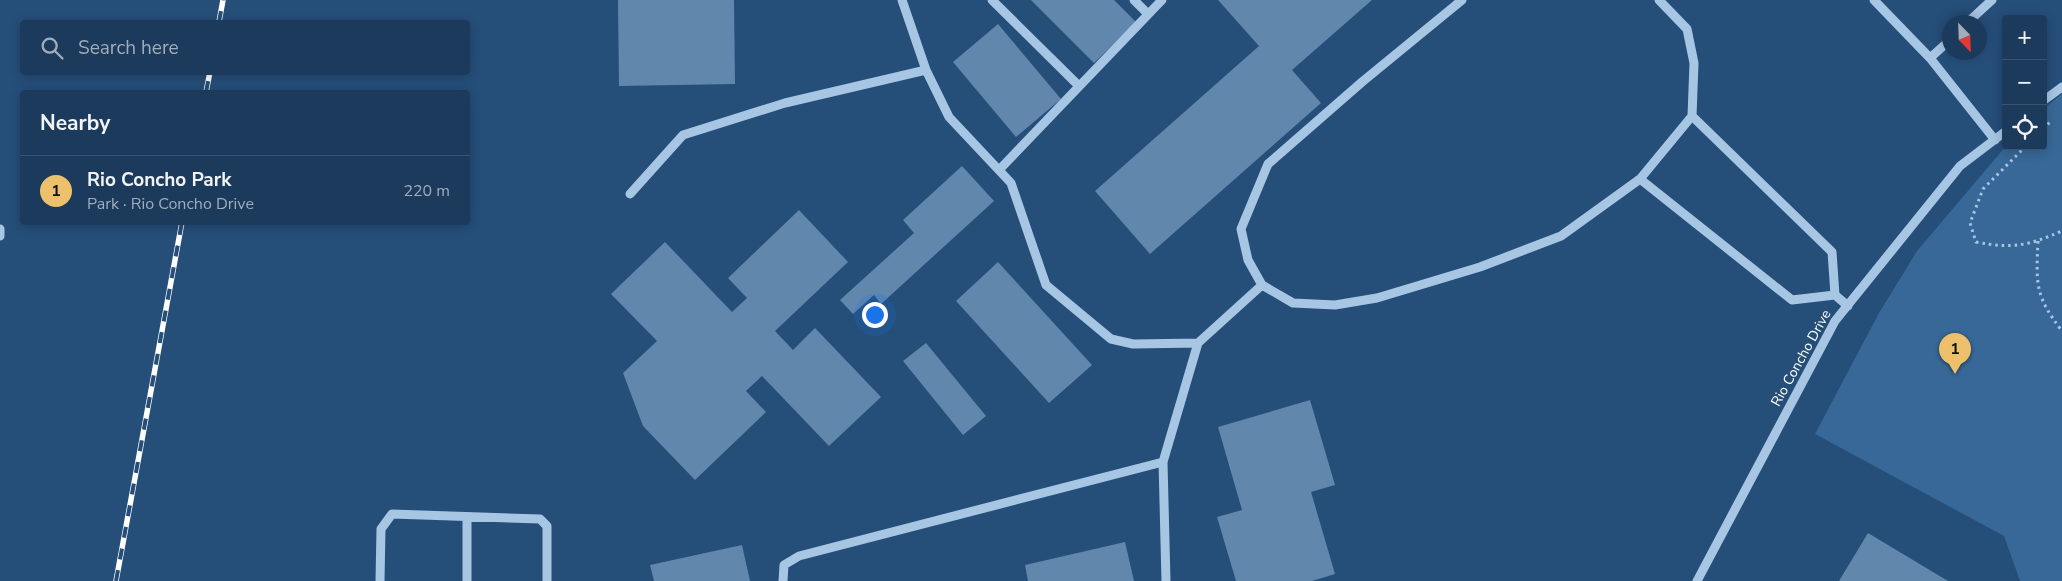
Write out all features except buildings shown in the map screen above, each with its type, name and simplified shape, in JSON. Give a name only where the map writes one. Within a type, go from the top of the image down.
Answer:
[{"type":"street","points":[[902,0],[926,70],[949,117],[1010,183],[1046,285],[1111,339],[1133,344],[1198,343]]},
{"type":"street","points":[[992,0],[1079,86]]},
{"type":"street","points":[[1134,0],[1148,14]]},
{"type":"street","points":[[998,170],[1162,0]]},
{"type":"street","points":[[1462,0],[1362,82],[1268,164],[1241,229],[1248,260],[1262,286],[1293,303],[1335,305],[1377,298],[1480,268],[1561,236],[1640,179],[1692,116],[1694,63],[1687,29],[1659,0]]},
{"type":"street","points":[[1874,0],[1930,58],[1995,140]]},
{"type":"street","points":[[1976,15],[1992,0]]},
{"type":"street","points":[[1930,58],[1942,47]]},
{"type":"street","points":[[630,194],[683,135],[785,103],[926,70]]},
{"type":"street","points":[[2047,98],[2062,87]]},
{"type":"street","points":[[1692,116],[1832,252],[1835,294],[1848,306]]},
{"type":"street","name":"Rio Concho Drive","points":[[1697,581],[1835,321],[1960,166],[2002,134]]},
{"type":"street","points":[[1640,179],[1792,300],[1835,294]]},
{"type":"street","points":[[0,229],[0,236]]},
{"type":"street","points":[[1166,581],[1163,462],[1198,343],[1262,286]]},
{"type":"street","points":[[783,581],[784,565],[798,556],[1163,462]]},
{"type":"street","points":[[380,581],[381,530],[392,514],[540,519],[546,526],[547,581]]},
{"type":"street","points":[[467,517],[467,581]]},
{"type":"path","points":[[2022,150],[1984,189],[1970,223],[1976,242],[2006,248],[2038,241],[2062,231]]},
{"type":"path","points":[[2038,241],[2039,294],[2050,316],[2062,331]]},
{"type":"shaded area","points":[[2062,94],[2062,581],[2020,581],[2004,536],[1815,434],[1879,313],[1917,251],[2003,150],[2047,150],[2047,106]]},
{"type":"railway","points":[[219,20],[223,0]]},
{"type":"railway","points":[[206,90],[209,75]]},
{"type":"railway","points":[[116,581],[181,225]]},
{"type":"place","name":"Rio Concho Park","points":[[1955,374]]}]
